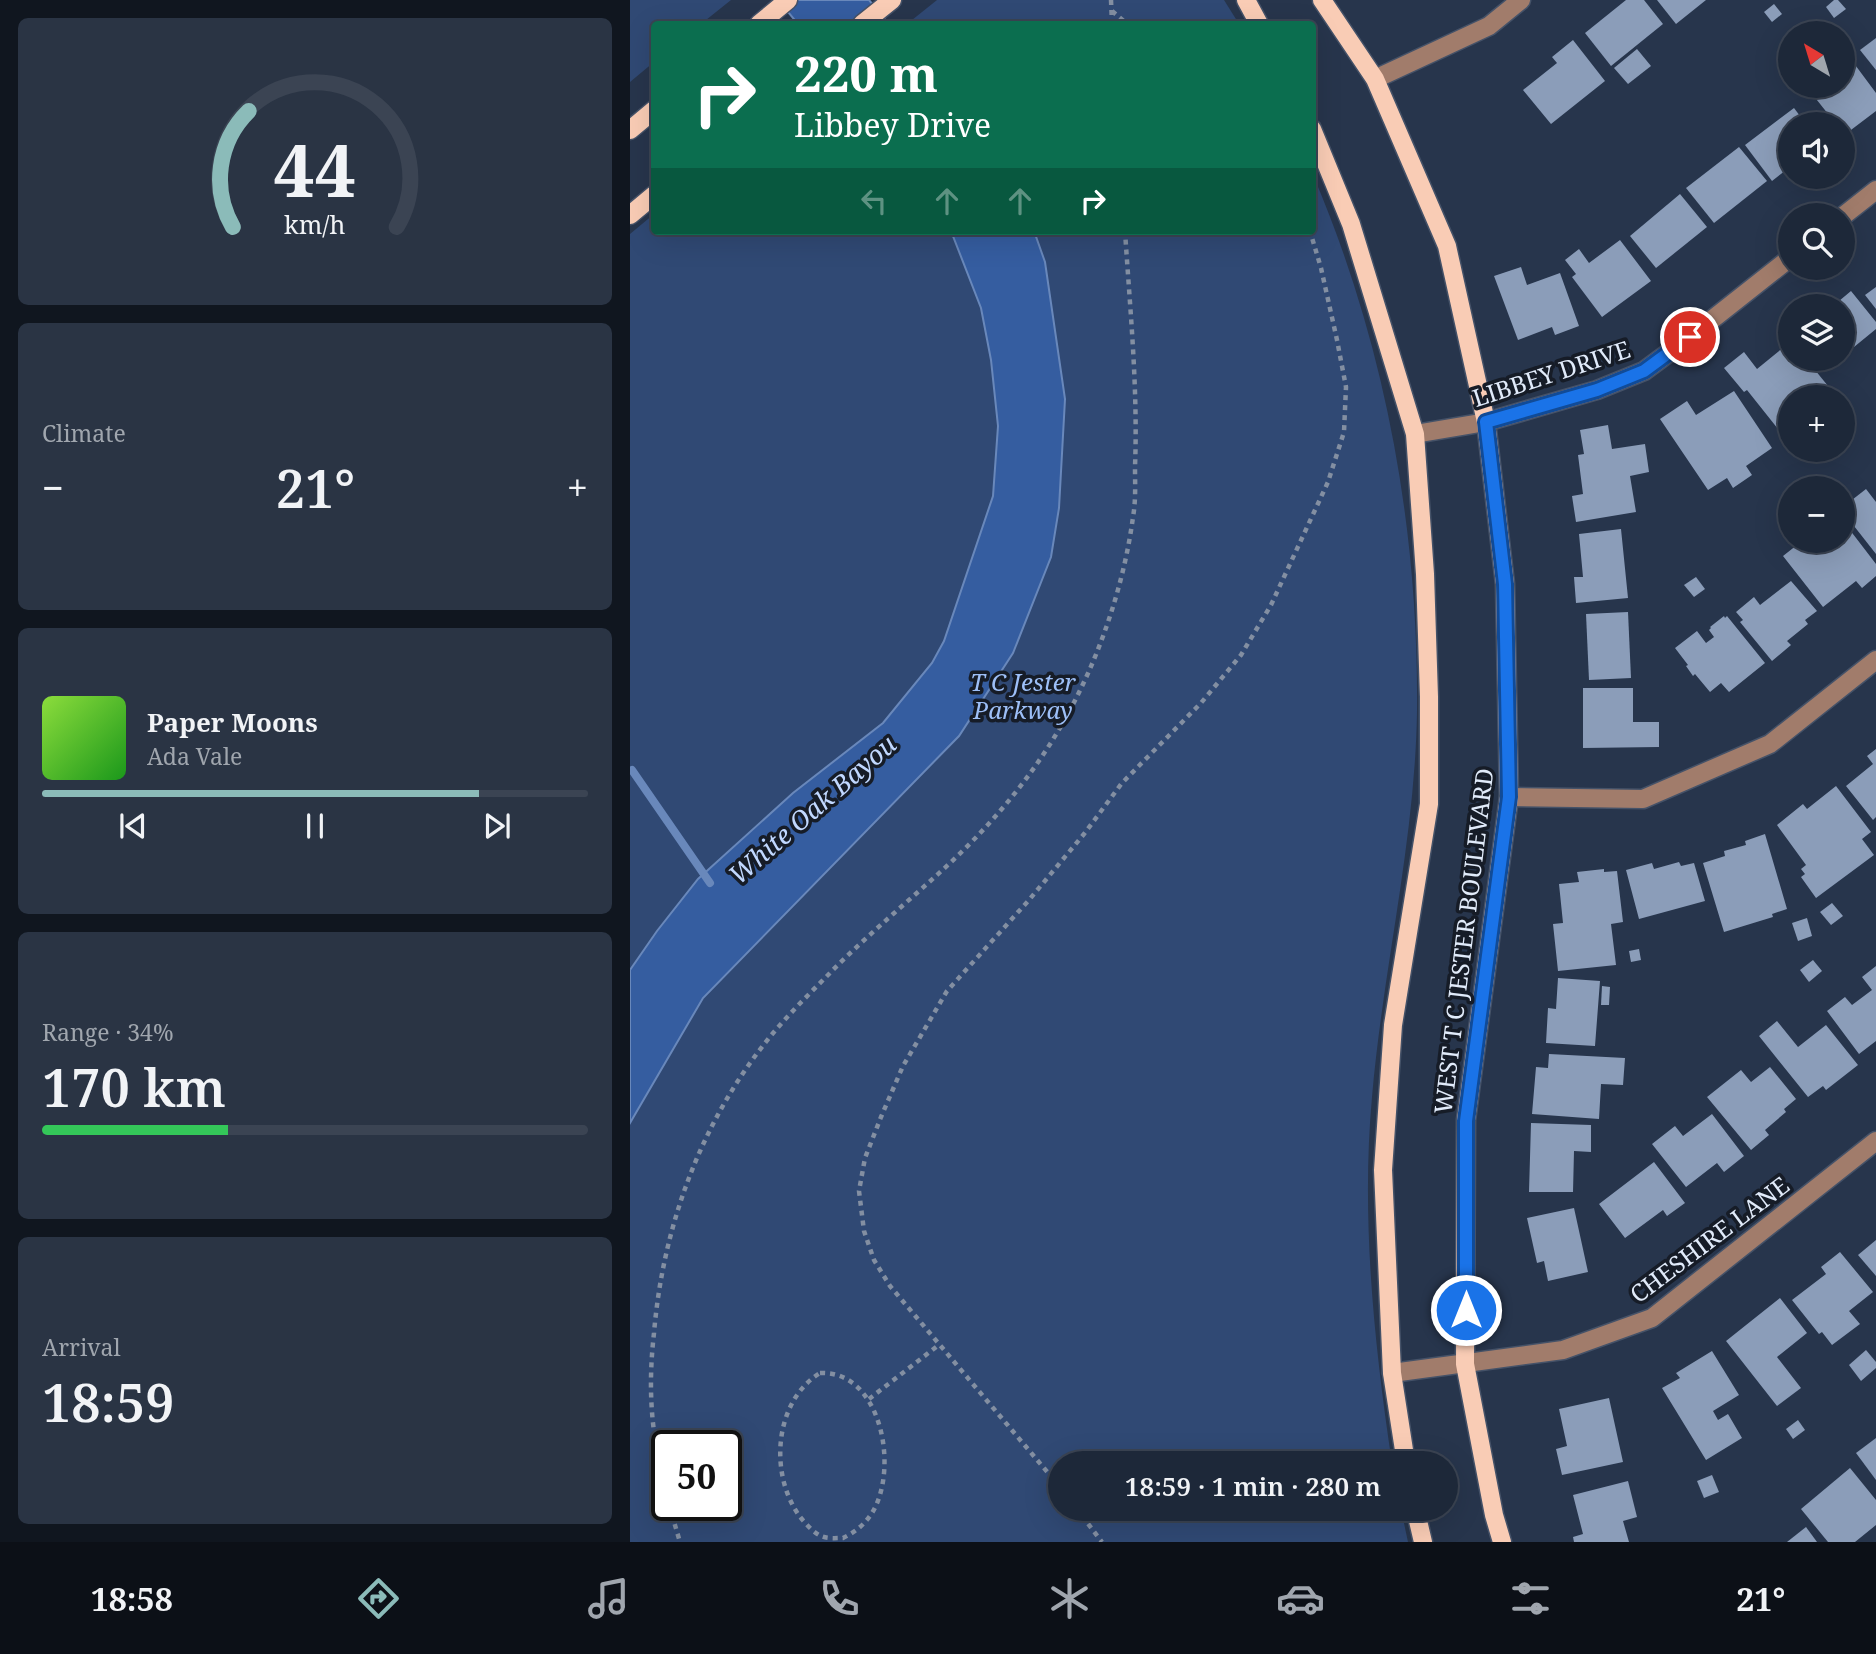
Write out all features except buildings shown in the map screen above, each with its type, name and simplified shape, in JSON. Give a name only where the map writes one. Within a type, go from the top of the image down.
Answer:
[{"type":"main road","points":[[763,21],[788,0]]},
{"type":"main road","points":[[866,21],[892,0]]},
{"type":"main road","points":[[1245,0],[1257,21]]},
{"type":"main road","name":"WEST T C JESTER BOULEVARD","points":[[1322,0],[1375,79],[1447,246],[1486,422],[1505,584],[1509,797],[1466,1121],[1465,1364],[1494,1515],[1502,1542]]},
{"type":"main road","points":[[630,131],[651,113]]},
{"type":"main road","name":"WEST T C JESTER BOULEVARD","points":[[1316,140],[1351,224],[1415,435],[1425,588],[1429,804],[1392,1025],[1383,1170],[1392,1373],[1404,1451]]},
{"type":"main road","points":[[630,215],[651,198]]},
{"type":"main road","points":[[1418,1521],[1423,1542]]},
{"type":"street","points":[[1375,79],[1489,26],[1521,0]]},
{"type":"street","points":[[1855,207],[1876,190]]},
{"type":"street","name":"LIBBEY DRIVE","points":[[1415,435],[1486,422],[1597,390],[1644,371],[1778,267]]},
{"type":"street","points":[[1509,797],[1643,799],[1770,744],[1876,660]]},
{"type":"street","name":"CHESHIRE LANE","points":[[1392,1373],[1563,1350],[1652,1318],[1876,1140]]},
{"type":"path","points":[[1111,0],[1112,21]]},
{"type":"path","points":[[1112,11],[1124,21]]},
{"type":"path","points":[[655,1430],[652,1356],[656,1305],[666,1248],[680,1198],[706,1138],[734,1087],[769,1038],[829,974],[952,861],[1000,810],[1034,769],[1066,718],[1094,657],[1118,596],[1134,516],[1137,424],[1125,235]]},
{"type":"path","points":[[1048,1473],[890,1286],[874,1260],[864,1231],[859,1191],[865,1158],[903,1066],[947,991],[1029,900],[1122,783],[1202,703],[1241,655],[1283,582],[1328,482],[1344,432],[1346,387],[1321,268],[1311,235]]},
{"type":"path","points":[[869,1399],[940,1344]]},
{"type":"path","points":[[820,1373],[831,1373],[845,1379],[869,1399],[881,1427],[884,1468],[882,1488],[876,1505],[867,1521],[843,1538],[819,1536],[793,1508],[785,1487],[780,1466],[784,1424],[801,1390],[820,1373]]},
{"type":"path","points":[[674,1521],[680,1542]]},
{"type":"path","points":[[1086,1521],[1102,1542]]},
{"type":"green space","points":[[630,0],[731,0],[705,21],[651,21],[651,64],[630,82]]},
{"type":"green space","points":[[937,0],[1224,0],[1237,21],[911,21]]},
{"type":"green space","name":"T C Jester Parkway","points":[[1316,183],[1360,304],[1393,438],[1412,575],[1416,643],[1417,712],[1411,809],[1383,1001],[1369,1142],[1371,1280],[1390,1451],[1048,1451],[1048,1521],[1404,1521],[1408,1542],[630,1542],[630,234],[651,216],[651,235],[1316,235]]},
{"type":"water","points":[[778,0],[869,0],[886,21],[796,21]]},
{"type":"water","name":"White Oak Bayou","points":[[953,235],[1035,235],[1045,262],[1065,399],[1059,508],[1051,557],[1013,653],[959,736],[703,998],[630,1123],[630,970],[698,879],[793,793],[883,723],[932,663],[944,641],[993,496],[998,426],[991,360],[981,308]]},
{"type":"waterway","points":[[632,770],[710,883]]},
{"type":"route","points":[[1466,1310],[1466,1121],[1509,797],[1505,584],[1486,422],[1597,390],[1644,371],[1690,337]]}]
